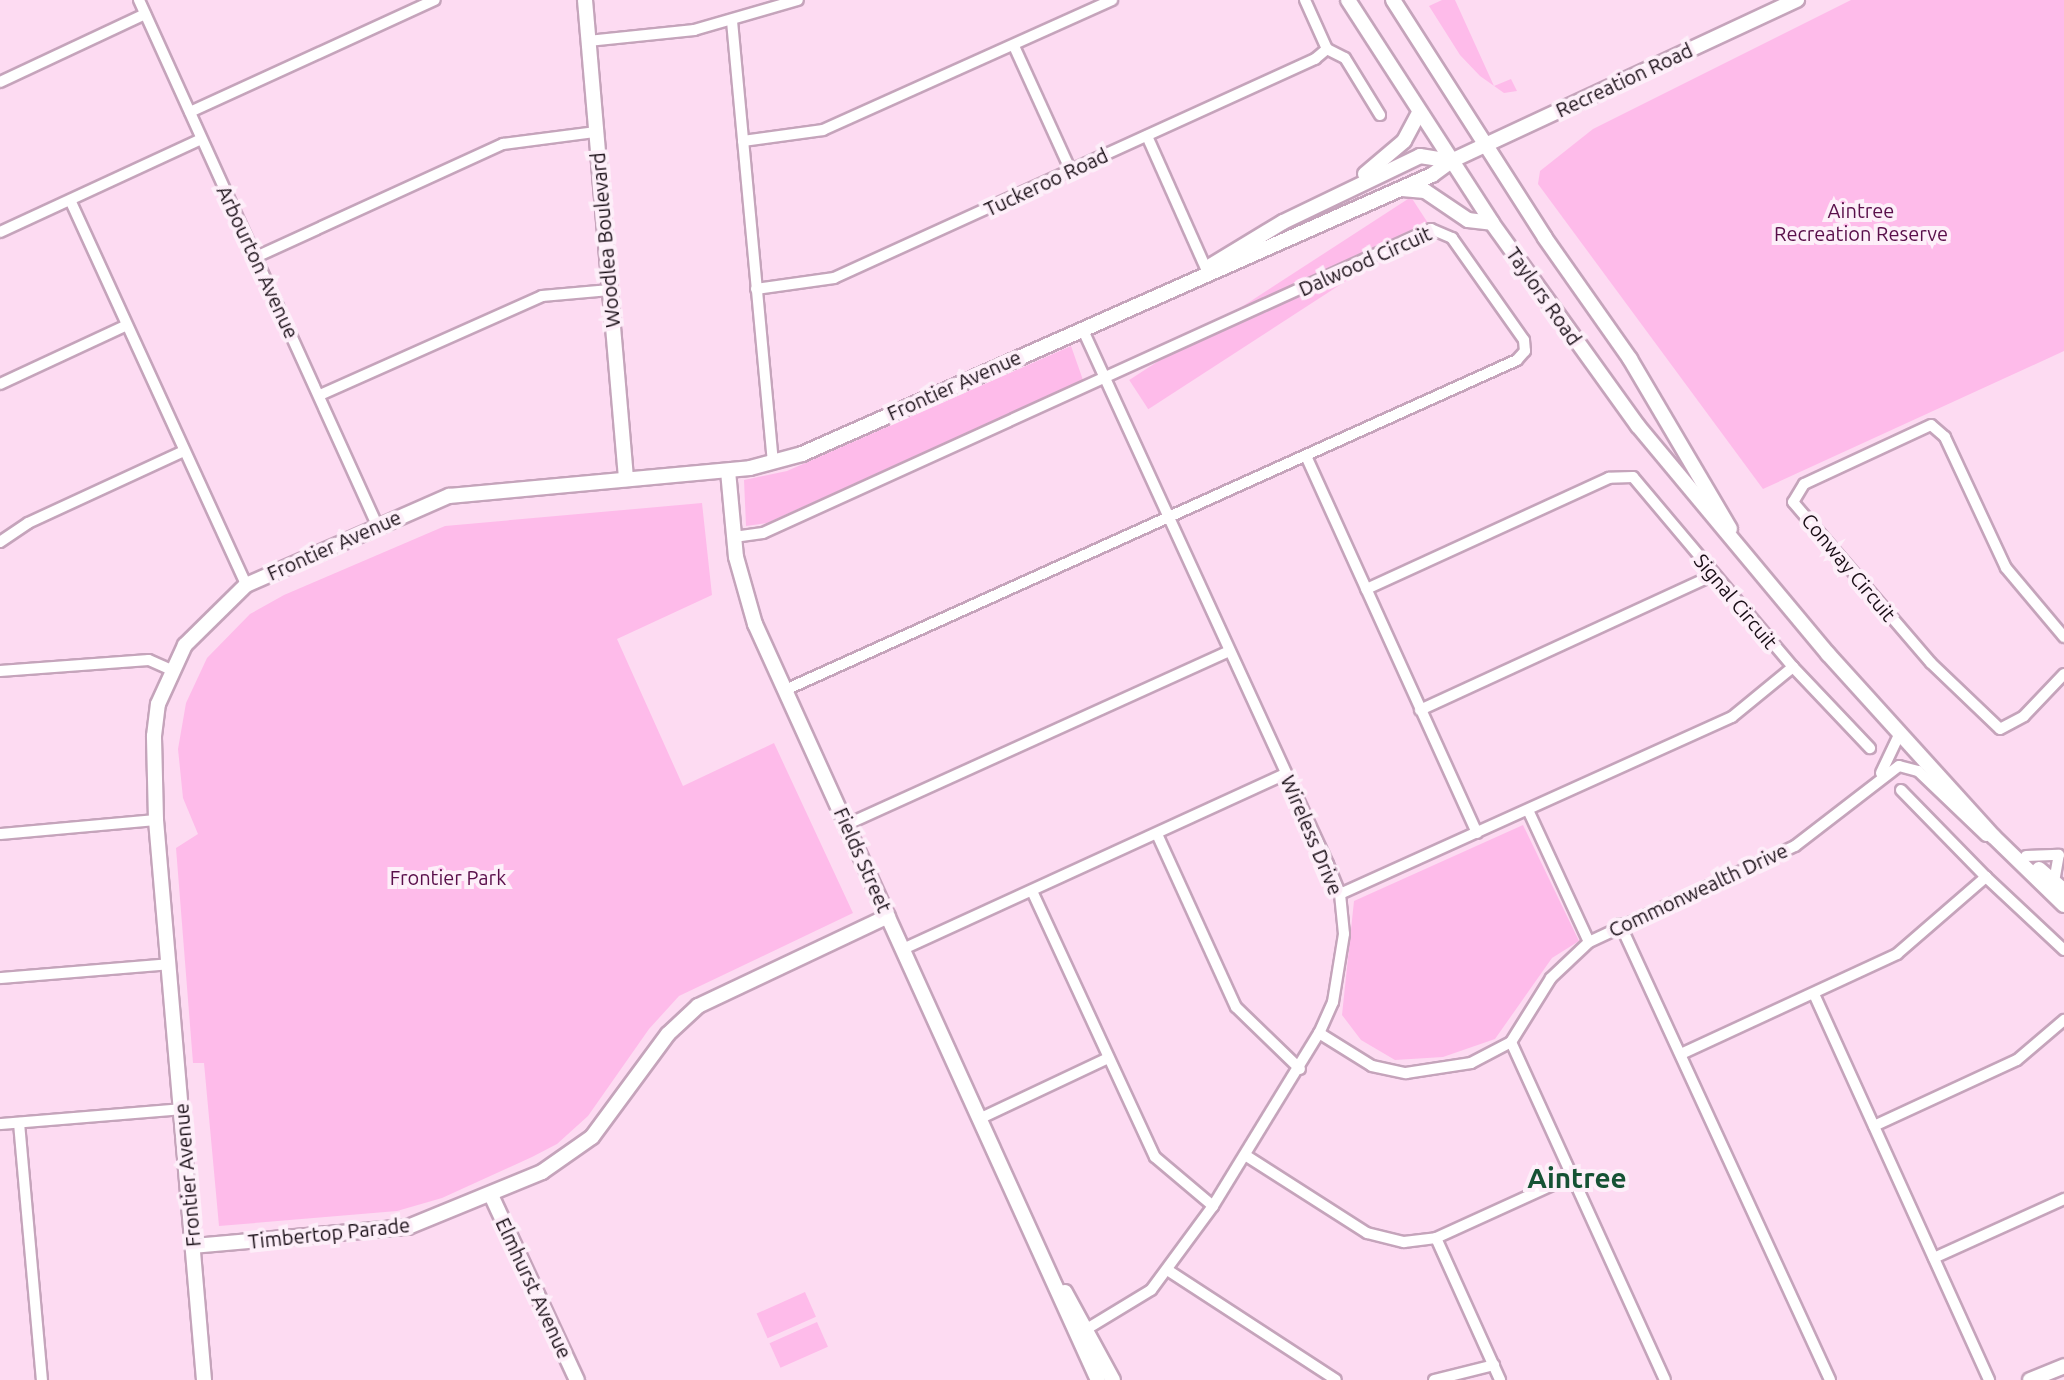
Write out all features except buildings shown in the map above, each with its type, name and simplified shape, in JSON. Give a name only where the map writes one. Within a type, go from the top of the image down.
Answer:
[{"type":"street","name":"Arbourton Avenue","points":[[139,0],[377,525]]},
{"type":"street","points":[[190,112],[435,0]]},
{"type":"street","name":"Woodlea Boulevard","points":[[585,0],[626,479]]},
{"type":"street","points":[[588,41],[732,21],[798,0]]},
{"type":"street","points":[[743,141],[823,130],[1112,0]]},
{"type":"street","points":[[1305,0],[1327,49],[1345,58],[1380,115]]},
{"type":"street","name":"Taylors Road","points":[[1348,0],[1492,223],[1638,426],[1760,577],[1900,733],[2064,905]]},
{"type":"street","name":"Taylors Road","points":[[1393,0],[1485,145],[1630,359],[1760,577]]},
{"type":"street","name":"Recreation Road","points":[[1451,161],[1769,6],[1797,0]]},
{"type":"street","points":[[0,82],[145,14]]},
{"type":"street","points":[[732,21],[773,463]]},
{"type":"street","points":[[1014,46],[1071,171]]},
{"type":"street","name":"Tuckeroo Road","points":[[756,289],[834,278],[1315,59],[1327,49]]},
{"type":"street","points":[[1332,197],[1387,159],[1419,113]]},
{"type":"street","points":[[256,257],[503,144],[596,132]]},
{"type":"street","points":[[1147,136],[1207,271]]},
{"type":"street","points":[[0,232],[71,202],[201,139]]},
{"type":"street","name":"Frontier Avenue","points":[[1207,271],[1234,249],[1332,197],[1420,156],[1451,161]]},
{"type":"street","name":"Frontier Avenue","points":[[204,1380],[156,820],[154,736],[158,704],[171,670],[210,616],[246,585],[449,496],[728,471],[773,463],[1207,271],[1401,189],[1451,161]]},
{"type":"street","points":[[1401,189],[1425,191],[1468,220],[1492,223]]},
{"type":"street","points":[[71,202],[182,452],[246,585]]},
{"type":"street","name":"Dalwood Circuit","points":[[1106,380],[1423,232],[1446,232],[1524,340],[1522,356],[1306,456]]},
{"type":"street","points":[[320,395],[542,296],[610,290]]},
{"type":"street","points":[[0,384],[125,326]]},
{"type":"street","name":"Wireless Drive","points":[[1080,1333],[1130,1307],[1169,1271],[1213,1206],[1300,1069],[1319,1033],[1339,969],[1344,934],[1340,894],[1082,328]]},
{"type":"street","points":[[734,537],[763,533],[1106,380]]},
{"type":"street","name":"Conway Circuit","points":[[2064,637],[2006,568],[1945,437],[1931,425],[1804,484],[1793,502],[1931,663],[2000,729],[2024,716],[2064,674]]},
{"type":"street","points":[[0,542],[28,523],[182,452]]},
{"type":"street","points":[[785,690],[1306,456],[1477,833]]},
{"type":"street","name":"Fields Street","points":[[728,471],[734,537],[744,593],[979,1119],[1080,1333],[1098,1380]]},
{"type":"street","name":"Signal Circuit","points":[[1340,894],[1732,717],[1793,667],[1633,477],[1618,477],[1366,589]]},
{"type":"street","points":[[1420,710],[1714,575]]},
{"type":"street","points":[[848,824],[1229,651]]},
{"type":"street","points":[[0,671],[149,660],[171,670]]},
{"type":"street","points":[[1793,667],[1870,748]]},
{"type":"street","name":"Commonwealth Drive","points":[[1511,1042],[1551,978],[1589,942],[1620,924],[1795,846],[1880,775],[1900,733]]},
{"type":"street","points":[[1880,775],[1911,766],[2023,860],[2062,853],[2059,887]]},
{"type":"street","points":[[903,949],[1286,774]]},
{"type":"street","points":[[1901,790],[1986,877],[2064,950]]},
{"type":"street","points":[[1528,810],[1589,942]]},
{"type":"street","points":[[0,834],[156,820]]},
{"type":"street","points":[[1157,834],[1236,1007],[1300,1069]]},
{"type":"street","name":"Taylors Road","points":[[2023,860],[2059,887]]},
{"type":"street","points":[[1681,1054],[1897,954],[1986,877]]},
{"type":"street","points":[[1032,891],[1106,1059],[1155,1157],[1213,1206]]},
{"type":"street","name":"Timbertop Parade","points":[[193,1246],[408,1227],[491,1195],[581,1148],[668,1034],[698,1006],[888,916]]},
{"type":"street","points":[[1620,924],[1830,1380]]},
{"type":"street","points":[[0,978],[169,964]]},
{"type":"street","points":[[1814,994],[1989,1380]]},
{"type":"street","points":[[1874,1126],[2017,1060],[2064,1020]]},
{"type":"street","points":[[1319,1033],[1372,1066],[1406,1073],[1453,1069],[1511,1042],[1665,1380]]},
{"type":"street","points":[[979,1119],[1106,1059]]},
{"type":"street","points":[[0,1124],[181,1109]]},
{"type":"street","points":[[19,1123],[42,1380]]},
{"type":"street","points":[[1245,1155],[1367,1233],[1404,1242],[1436,1238],[1572,1176]]},
{"type":"street","name":"Elmhurst Avenue","points":[[491,1195],[577,1380]]},
{"type":"street","points":[[1934,1258],[2064,1199]]},
{"type":"street","points":[[1436,1238],[1500,1380]]},
{"type":"street","points":[[1169,1271],[1336,1380]]},
{"type":"street","name":"Fields Street","points":[[1080,1333],[1113,1380]]},
{"type":"street","points":[[1434,1380],[1494,1365]]},
{"type":"street","points":[[2030,1380],[2064,1366]]},
{"type":"green space","points":[[1442,0],[1455,0],[1494,86],[1460,55],[1429,6]]},
{"type":"green space","name":"Aintree Recreation Reserve","points":[[1851,0],[2064,0],[2064,351],[1763,489],[1538,184],[1540,171],[1593,129]]},
{"type":"green space","points":[[1511,79],[1517,91],[1504,93],[1494,86]]},
{"type":"green space","points":[[1411,197],[1430,226],[1148,409],[1129,380]]},
{"type":"green space","points":[[1071,346],[1083,380],[767,523],[746,526],[744,480],[787,471]]},
{"type":"green space","name":"Frontier Park","points":[[702,503],[712,595],[617,639],[683,786],[774,743],[853,913],[679,996],[649,1029],[588,1116],[557,1144],[532,1157],[442,1198],[397,1211],[219,1226],[204,1063],[193,1063],[176,848],[198,834],[183,798],[178,749],[186,703],[207,658],[250,614],[284,595],[445,526]]},
{"type":"green space","points":[[1523,825],[1579,941],[1552,958],[1495,1039],[1443,1057],[1395,1060],[1361,1040],[1342,1015],[1354,901]]},
{"type":"green space","points":[[805,1292],[816,1317],[768,1338],[757,1314]]},
{"type":"green space","points":[[817,1322],[828,1347],[780,1368],[769,1343]]},
{"type":"district","name":"Aintree","points":[[1577,1178]]}]
